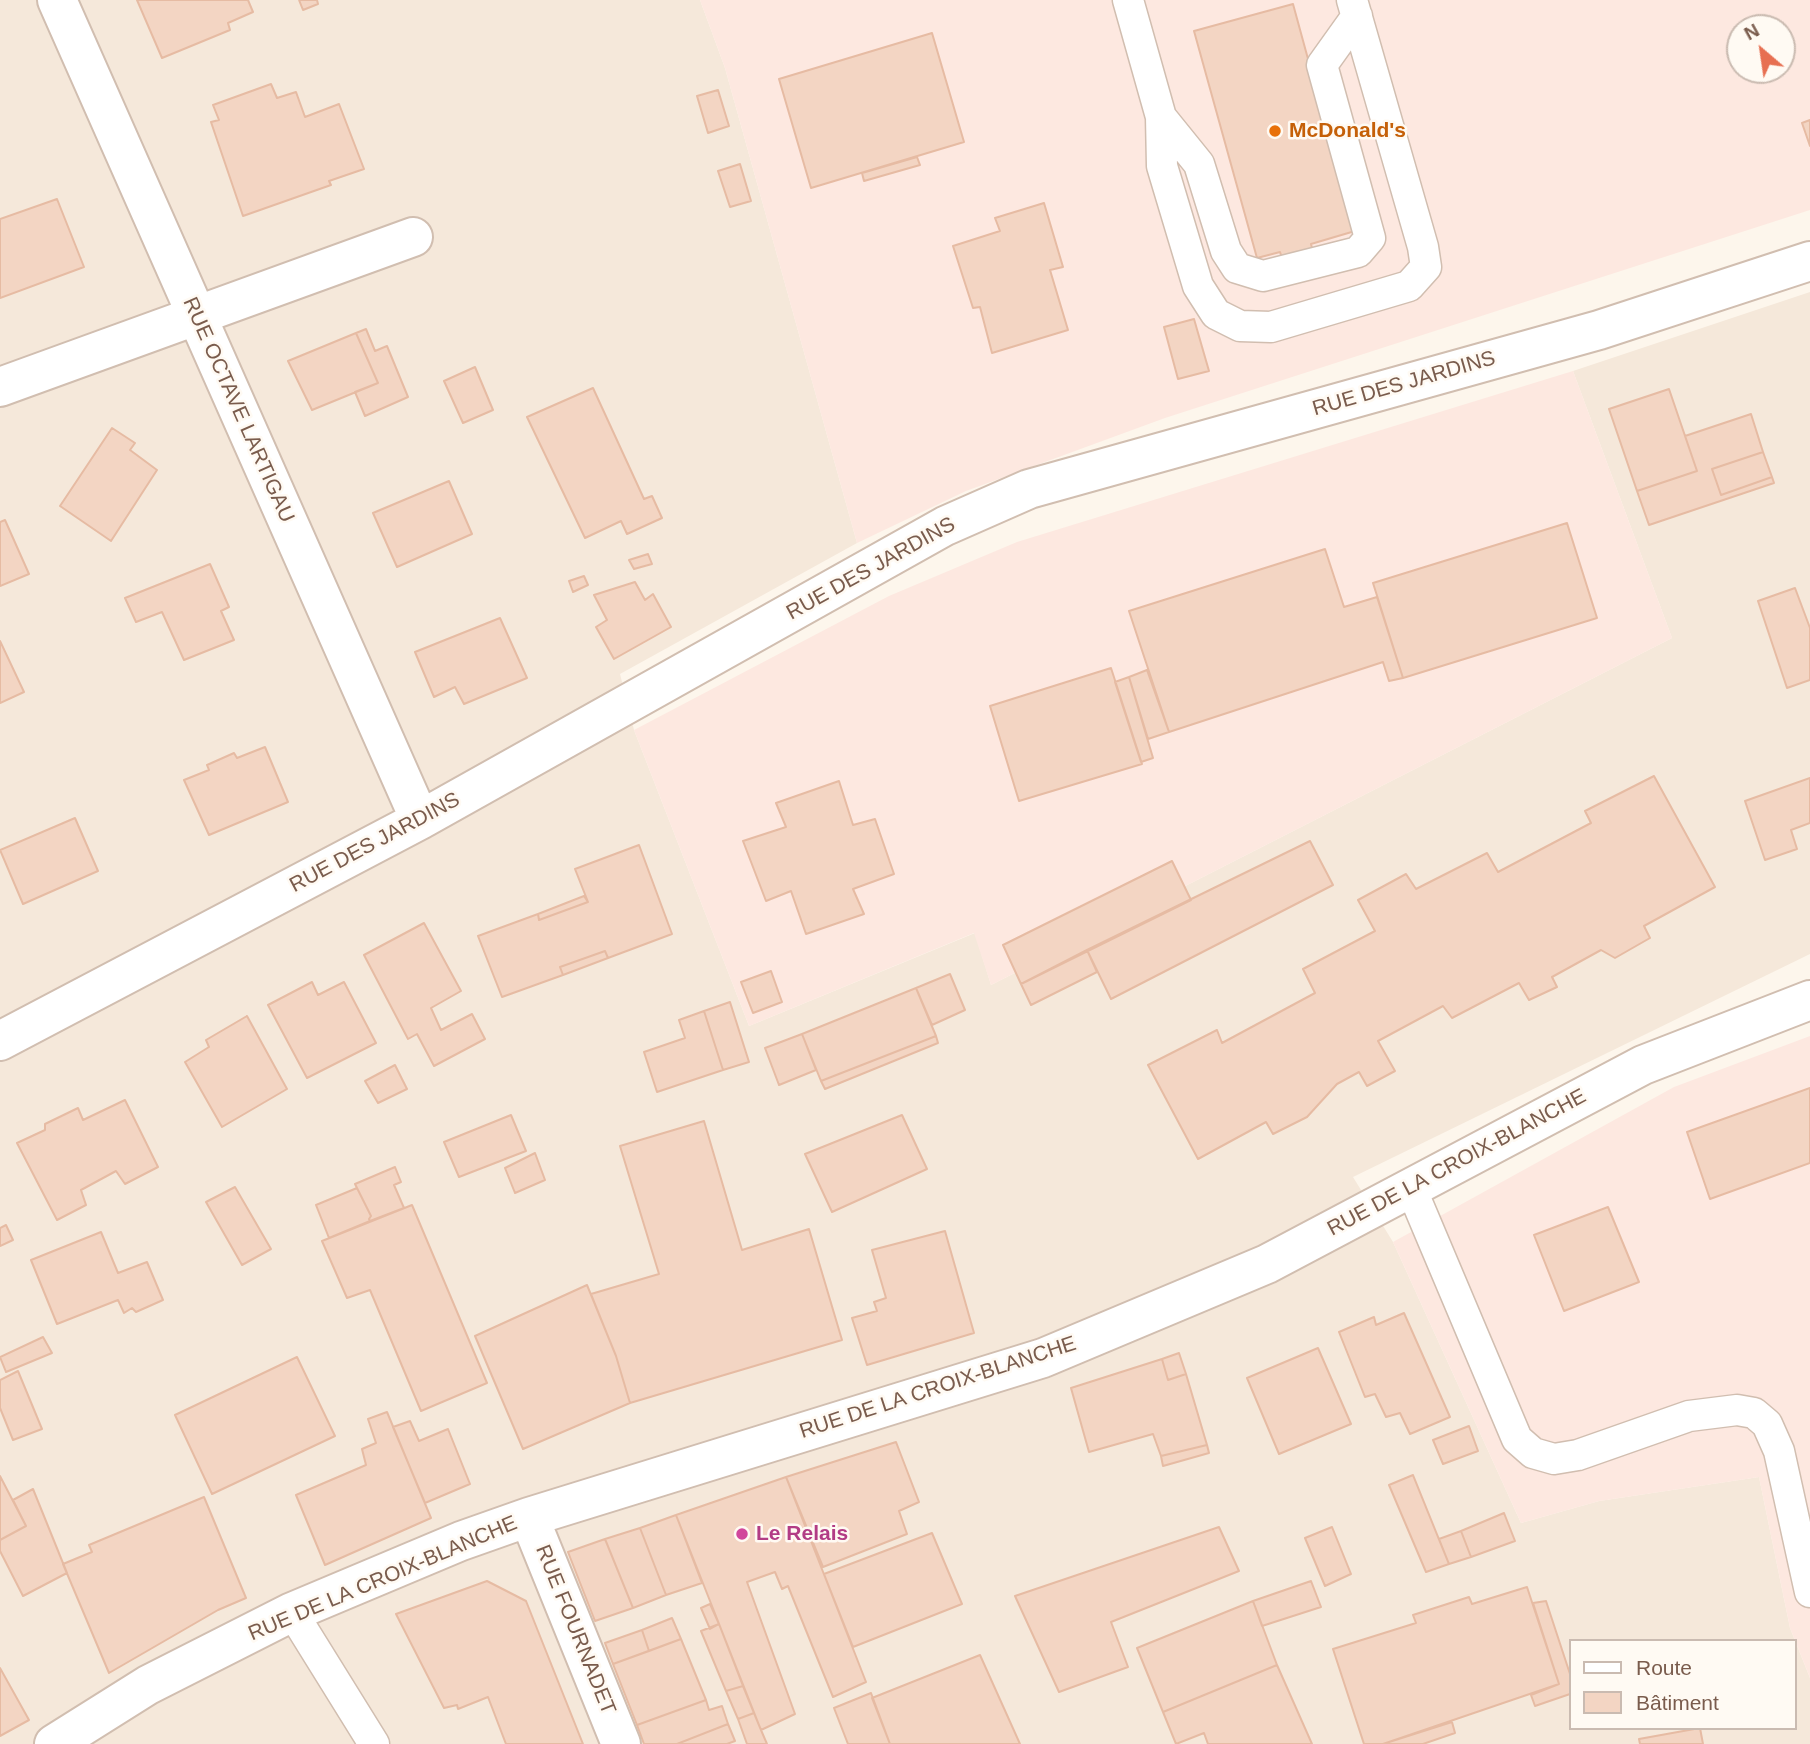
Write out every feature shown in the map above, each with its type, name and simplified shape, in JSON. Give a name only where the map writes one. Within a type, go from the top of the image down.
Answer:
[{"type":"street","name":"RUE OCTAVE LARTIGAU","points":[[57,0],[420,820]]},
{"type":"street","points":[[0,387],[413,237]]},
{"type":"street","name":"RUE DES JARDINS","points":[[0,1041],[420,820],[945,526],[1030,489],[1599,330],[1810,261]]},
{"type":"street","name":"RUE DE LA CROIX-BLANCHE","points":[[54,1744],[148,1685],[292,1612],[461,1541],[529,1517],[1043,1358],[1267,1264],[1643,1065],[1810,1000]]},
{"type":"street","name":"RUE FOURNADET","points":[[529,1517],[621,1744]]},
{"type":"lane","points":[[1128,0],[1161,117],[1161,166],[1198,286],[1216,314],[1240,326],[1271,327],[1409,286],[1426,267],[1423,247],[1355,8]]},
{"type":"lane","points":[[1161,117],[1199,164],[1226,251],[1237,268],[1263,276],[1358,252],[1370,237],[1322,65],[1355,8]]},
{"type":"lane","points":[[1411,1188],[1517,1439],[1533,1454],[1555,1460],[1578,1455],[1689,1416],[1737,1410],[1754,1413],[1767,1424],[1779,1451],[1810,1592]]},
{"type":"lane","points":[[292,1612],[374,1744]]},
{"type":"shaded area","points":[[0,0],[700,0],[725,68],[857,543],[620,674],[634,730],[749,1026],[975,933],[991,985],[1672,638],[1573,371],[1810,292],[1810,954],[1353,1177],[1393,1242],[1521,1523],[1599,1501],[1759,1477],[1794,1639],[1568,1639],[1568,1730],[1796,1730],[1796,1643],[1810,1678],[1810,1744],[0,1744]]},
{"type":"shaded area","points":[[700,0],[1810,0],[1810,210],[1165,418],[966,491],[857,543],[725,68]]},
{"type":"shaded area","points":[[1573,371],[1672,638],[991,985],[974,933],[749,1026],[634,730],[889,596],[1017,542]]},
{"type":"shaded area","points":[[1810,1036],[1810,1678],[1790,1628],[1759,1477],[1599,1501],[1521,1523],[1393,1242],[1674,1087]]},
{"type":"building","points":[[137,0],[248,0],[253,12],[228,23],[230,30],[162,58]]},
{"type":"building","points":[[299,0],[317,0],[318,4],[303,10]]},
{"type":"building","name":"McDonald's","points":[[1293,4],[1355,231],[1311,244],[1314,256],[1284,264],[1280,252],[1257,258],[1194,31]]},
{"type":"building","points":[[932,33],[964,142],[811,188],[779,79]]},
{"type":"building","points":[[271,84],[277,98],[296,92],[305,117],[339,104],[364,169],[329,181],[331,185],[243,216],[211,122],[219,120],[213,105]]},
{"type":"building","points":[[718,90],[729,126],[708,133],[697,96]]},
{"type":"building","points":[[1810,120],[1810,146],[1802,123]]},
{"type":"building","points":[[917,157],[920,165],[864,181],[862,173]]},
{"type":"building","points":[[740,164],[751,201],[730,207],[718,171]]},
{"type":"building","points":[[57,199],[84,267],[0,298],[0,219]]},
{"type":"building","points":[[1044,203],[1063,267],[1050,270],[1068,330],[992,353],[980,307],[973,308],[953,246],[1000,231],[995,218]]},
{"type":"building","points":[[1194,319],[1209,371],[1178,379],[1164,327]]},
{"type":"building","points":[[366,329],[375,351],[387,346],[408,397],[365,416],[355,392],[378,383],[356,333]]},
{"type":"building","points":[[356,333],[378,383],[312,410],[288,361]]},
{"type":"building","points":[[475,367],[493,410],[463,423],[444,381]]},
{"type":"building","points":[[593,388],[644,499],[652,496],[662,518],[627,534],[621,521],[585,538],[527,417]]},
{"type":"building","points":[[1669,389],[1697,471],[1637,491],[1609,409]]},
{"type":"building","points":[[1751,414],[1763,452],[1712,469],[1721,495],[1772,477],[1774,483],[1649,525],[1637,491],[1697,471],[1685,436]]},
{"type":"building","points":[[112,428],[135,443],[130,450],[157,470],[111,541],[60,506]]},
{"type":"building","points":[[1763,452],[1772,477],[1721,495],[1712,469]]},
{"type":"building","points":[[449,481],[472,534],[397,567],[373,513]]},
{"type":"building","points":[[5,520],[29,574],[0,586],[0,522]]},
{"type":"building","points":[[1567,523],[1597,618],[1403,678],[1373,583]]},
{"type":"building","points":[[1325,549],[1344,607],[1377,597],[1403,678],[1389,681],[1383,662],[1169,732],[1129,611]]},
{"type":"building","points":[[648,554],[652,564],[634,569],[629,560]]},
{"type":"building","points":[[210,564],[229,607],[221,611],[234,640],[184,660],[162,612],[136,622],[125,598]]},
{"type":"building","points":[[584,576],[588,585],[573,592],[569,581]]},
{"type":"building","points":[[635,582],[645,600],[653,594],[671,627],[614,659],[596,627],[607,620],[594,595]]},
{"type":"building","points":[[1795,588],[1810,628],[1810,680],[1787,688],[1758,601]]},
{"type":"building","points":[[500,618],[527,678],[464,704],[455,687],[434,697],[415,652]]},
{"type":"building","points":[[0,641],[24,692],[0,703]]},
{"type":"building","points":[[1111,668],[1142,764],[1019,801],[990,706]]},
{"type":"building","points":[[1147,670],[1169,732],[1148,739],[1129,677]]},
{"type":"building","points":[[1129,677],[1153,758],[1141,762],[1115,682]]},
{"type":"building","points":[[265,747],[288,802],[209,835],[184,780],[209,770],[207,765],[234,753],[237,758]]},
{"type":"building","points":[[1654,776],[1715,887],[1644,926],[1650,938],[1615,958],[1601,950],[1552,977],[1557,987],[1529,1000],[1519,983],[1452,1018],[1443,1006],[1378,1041],[1395,1071],[1367,1086],[1359,1072],[1337,1084],[1307,1117],[1273,1134],[1266,1122],[1198,1159],[1148,1065],[1217,1030],[1222,1043],[1315,993],[1303,969],[1375,931],[1358,900],[1406,874],[1416,889],[1487,853],[1498,872],[1591,823],[1585,811]]},
{"type":"building","points":[[1810,778],[1810,823],[1791,830],[1797,849],[1765,860],[1745,801]]},
{"type":"building","points":[[839,781],[853,825],[875,819],[894,874],[853,889],[864,914],[806,934],[791,891],[766,901],[743,841],[786,827],[776,803]]},
{"type":"building","points":[[75,818],[98,871],[23,904],[0,850]]},
{"type":"building","points":[[1310,841],[1333,885],[1111,999],[1087,950]]},
{"type":"building","points":[[639,845],[672,934],[608,958],[605,951],[560,967],[563,975],[502,997],[478,936],[538,914],[539,920],[588,902],[575,869]]},
{"type":"building","points":[[1172,861],[1191,900],[1021,984],[1003,945]]},
{"type":"building","points":[[584,896],[588,902],[539,920],[538,914]]},
{"type":"building","points":[[424,923],[461,991],[431,1008],[441,1030],[472,1014],[485,1039],[434,1066],[417,1034],[408,1039],[364,955]]},
{"type":"building","points":[[1087,950],[1097,972],[1031,1005],[1021,984]]},
{"type":"building","points":[[605,951],[608,958],[563,975],[560,967]]},
{"type":"building","points":[[771,971],[782,1002],[753,1013],[741,982]]},
{"type":"building","points":[[950,974],[965,1010],[932,1025],[916,988]]},
{"type":"building","points":[[312,982],[318,995],[344,982],[376,1043],[307,1078],[268,1005]]},
{"type":"building","points":[[916,988],[936,1036],[821,1081],[802,1034]]},
{"type":"building","points":[[730,1002],[749,1062],[723,1070],[704,1011]]},
{"type":"building","points":[[704,1011],[723,1070],[657,1092],[644,1052],[685,1038],[679,1020]]},
{"type":"building","points":[[247,1016],[287,1089],[222,1127],[185,1062],[209,1047],[206,1040]]},
{"type":"building","points":[[802,1034],[816,1070],[779,1085],[765,1048]]},
{"type":"building","points":[[936,1036],[938,1043],[825,1089],[821,1081]]},
{"type":"building","points":[[395,1065],[407,1089],[378,1103],[365,1081]]},
{"type":"building","points":[[1810,1088],[1810,1163],[1710,1199],[1687,1132]]},
{"type":"building","points":[[125,1100],[158,1167],[125,1184],[116,1171],[81,1190],[86,1205],[57,1220],[17,1143],[45,1130],[45,1124],[78,1108],[83,1120]]},
{"type":"building","points":[[511,1115],[526,1151],[459,1177],[444,1142]]},
{"type":"building","points":[[902,1115],[927,1169],[832,1212],[805,1154]]},
{"type":"building","points":[[704,1121],[742,1250],[809,1229],[842,1340],[630,1403],[616,1356],[591,1294],[659,1274],[620,1146]]},
{"type":"building","points":[[535,1153],[545,1180],[515,1193],[505,1168]]},
{"type":"building","points":[[395,1167],[401,1182],[394,1185],[404,1208],[370,1221],[371,1216],[355,1184]]},
{"type":"building","points":[[235,1187],[271,1249],[242,1265],[206,1202]]},
{"type":"building","points":[[357,1188],[371,1216],[370,1221],[329,1238],[316,1205]]},
{"type":"building","points":[[412,1205],[487,1383],[421,1411],[370,1290],[347,1298],[322,1241]]},
{"type":"building","points":[[1608,1207],[1639,1282],[1564,1311],[1534,1235]]},
{"type":"building","points":[[6,1225],[13,1240],[0,1246],[0,1228]]},
{"type":"building","points":[[945,1231],[974,1333],[867,1365],[852,1318],[877,1311],[874,1302],[886,1298],[872,1250]]},
{"type":"building","points":[[101,1232],[118,1273],[147,1262],[163,1300],[136,1312],[132,1308],[124,1313],[118,1300],[57,1324],[31,1260]]},
{"type":"building","points":[[587,1285],[616,1356],[630,1403],[523,1449],[475,1336]]},
{"type":"building","points":[[1404,1313],[1450,1417],[1410,1434],[1400,1413],[1386,1417],[1375,1394],[1365,1397],[1339,1332],[1374,1317],[1376,1325]]},
{"type":"building","points":[[43,1337],[52,1353],[6,1372],[0,1357]]},
{"type":"building","points":[[1318,1348],[1351,1424],[1279,1454],[1247,1378]]},
{"type":"building","points":[[1179,1353],[1186,1374],[1168,1380],[1162,1359]]},
{"type":"building","points":[[297,1357],[335,1436],[212,1494],[175,1415]]},
{"type":"building","points":[[1162,1359],[1168,1380],[1186,1374],[1207,1445],[1161,1456],[1153,1434],[1089,1452],[1071,1388]]},
{"type":"building","points":[[18,1371],[42,1429],[13,1440],[0,1408],[0,1380]]},
{"type":"building","points":[[387,1412],[431,1518],[325,1565],[296,1495],[366,1465],[362,1449],[376,1443],[368,1419]]},
{"type":"building","points":[[410,1421],[419,1441],[448,1429],[470,1484],[425,1503],[393,1427]]},
{"type":"building","points":[[1469,1426],[1478,1451],[1443,1464],[1433,1440]]},
{"type":"building","points":[[896,1442],[919,1502],[899,1511],[907,1534],[823,1567],[786,1477]]},
{"type":"building","points":[[1207,1445],[1209,1453],[1163,1466],[1161,1456]]},
{"type":"building","points":[[1413,1475],[1449,1564],[1426,1572],[1389,1485]]},
{"type":"building","points":[[0,1476],[26,1526],[0,1540]]},
{"type":"building","points":[[786,1477],[866,1682],[833,1697],[788,1586],[782,1589],[775,1572],[747,1582],[795,1714],[761,1730],[676,1515]]},
{"type":"building","points":[[33,1489],[67,1573],[23,1596],[0,1551],[0,1540],[26,1526],[13,1500]]},
{"type":"building","points":[[204,1497],[246,1598],[218,1610],[109,1673],[63,1564],[92,1552],[89,1545]]},
{"type":"building","points":[[1504,1513],[1515,1541],[1471,1557],[1461,1531]]},
{"type":"building","points":[[676,1515],[702,1583],[666,1595],[640,1528]]},
{"type":"building","points":[[1219,1527],[1239,1571],[1111,1622],[1128,1667],[1059,1692],[1015,1596]]},
{"type":"building","points":[[1332,1527],[1351,1574],[1325,1586],[1305,1538]]},
{"type":"building","points":[[640,1528],[666,1595],[633,1608],[605,1539]]},
{"type":"building","points":[[1461,1531],[1471,1557],[1449,1564],[1439,1539]]},
{"type":"building","points":[[932,1533],[962,1604],[853,1647],[824,1574]]},
{"type":"building","points":[[605,1539],[633,1608],[595,1621],[568,1552]]},
{"type":"building","points":[[487,1581],[526,1601],[583,1744],[506,1744],[488,1697],[458,1709],[457,1705],[444,1708],[396,1614]]},
{"type":"building","points":[[1311,1581],[1321,1607],[1262,1626],[1253,1601]]},
{"type":"building","points":[[1527,1587],[1559,1684],[1383,1744],[1364,1744],[1333,1649],[1416,1623],[1413,1615],[1469,1597],[1472,1604]]},
{"type":"building","points":[[1253,1601],[1277,1665],[1163,1712],[1137,1648]]},
{"type":"building","points":[[1546,1601],[1568,1668],[1568,1695],[1535,1706],[1531,1695],[1559,1684],[1533,1603]]},
{"type":"building","points":[[710,1604],[719,1624],[710,1629],[701,1608]]},
{"type":"building","points":[[672,1618],[681,1639],[649,1651],[642,1630]]},
{"type":"building","points":[[719,1624],[743,1686],[726,1691],[701,1631]]},
{"type":"building","points":[[642,1630],[649,1651],[613,1664],[605,1643]]},
{"type":"building","points":[[681,1639],[706,1700],[637,1725],[613,1664]]},
{"type":"building","points":[[980,1655],[1020,1744],[890,1744],[872,1698]]},
{"type":"building","points":[[1277,1665],[1312,1744],[1208,1744],[1204,1733],[1176,1744],[1163,1712]]},
{"type":"building","points":[[0,1668],[29,1720],[0,1736]]},
{"type":"building","points":[[743,1686],[754,1713],[738,1719],[726,1691]]},
{"type":"building","points":[[871,1693],[890,1744],[848,1744],[834,1708]]},
{"type":"building","points":[[706,1700],[709,1710],[722,1706],[728,1724],[677,1744],[644,1744],[637,1725]]},
{"type":"building","points":[[754,1713],[767,1744],[747,1744],[738,1719]]},
{"type":"building","points":[[1452,1722],[1455,1733],[1423,1744],[1383,1744]]},
{"type":"building","points":[[728,1724],[735,1741],[727,1744],[677,1744]]},
{"type":"building","points":[[1700,1730],[1703,1744],[1640,1744],[1639,1739]]},
{"type":"place","name":"McDonald's","points":[[1275,131]]},
{"type":"place","name":"Le Relais","points":[[742,1534]]}]
